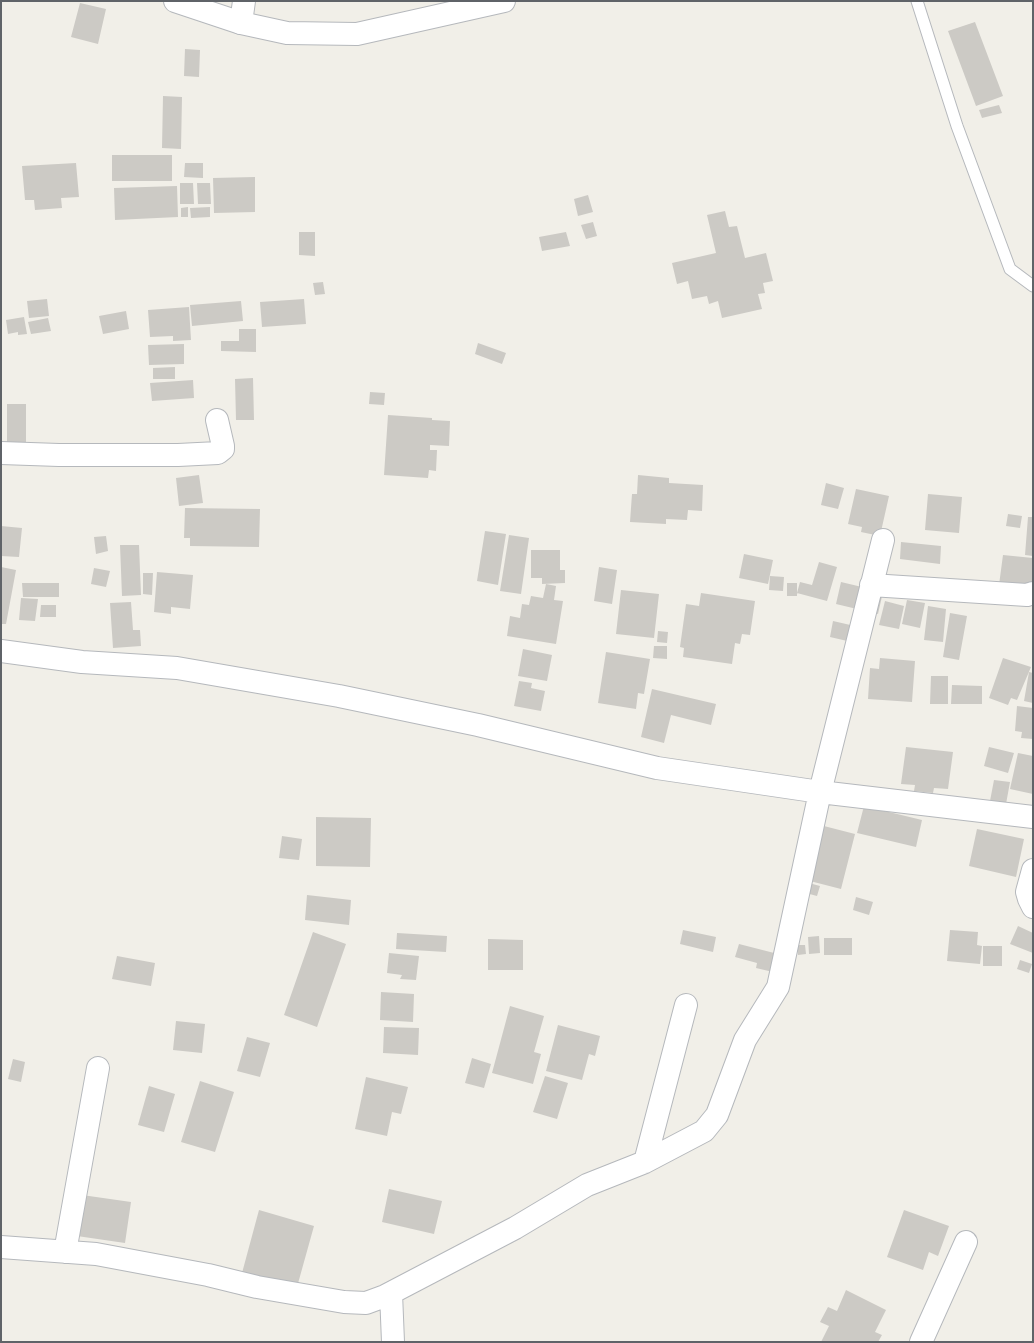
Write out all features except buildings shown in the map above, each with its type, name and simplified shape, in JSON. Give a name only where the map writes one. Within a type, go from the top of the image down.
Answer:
[{"type":"street","points":[[175,1],[241,23],[287,33],[357,34],[504,1]]},
{"type":"street","points":[[241,23],[244,1]]},
{"type":"street","points":[[1,453],[59,455],[178,455],[218,453],[223,449],[223,446],[217,420]]},
{"type":"street","points":[[1,1246],[96,1254],[208,1275],[257,1287],[344,1302],[366,1303],[391,1293],[515,1228],[587,1185],[646,1162],[704,1131],[717,1115],[745,1040],[778,987],[820,792],[883,540]]},
{"type":"street","points":[[871,585],[1027,595],[1033,593]]},
{"type":"street","points":[[1,651],[82,662],[177,668],[339,696],[439,717],[657,768],[820,792],[1033,817]]},
{"type":"street","points":[[1033,870],[1027,892],[1028,899],[1033,907]]},
{"type":"street","points":[[646,1162],[686,1005]]},
{"type":"street","points":[[65,1252],[98,1068]]},
{"type":"street","points":[[921,1342],[966,1242]]},
{"type":"street","points":[[391,1293],[393,1342]]},
{"type":"lane","points":[[917,1],[957,126],[1010,270],[1033,286]]}]
